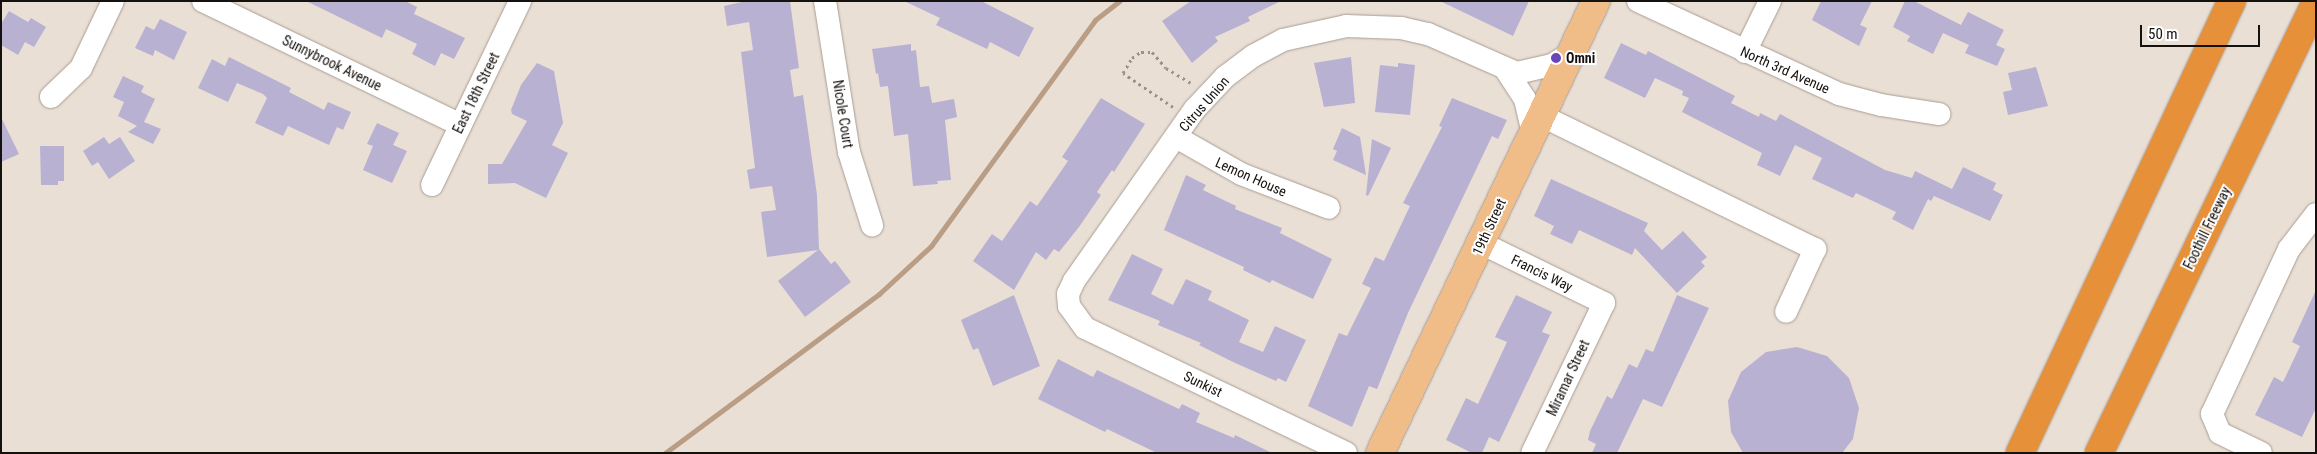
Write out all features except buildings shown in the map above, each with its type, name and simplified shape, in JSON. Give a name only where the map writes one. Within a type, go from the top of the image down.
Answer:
[{"type":"highway","points":[[2020,453],[2232,1]]},
{"type":"highway","name":"Foothill Freeway","points":[[2100,453],[2316,3]]},
{"type":"main road","name":"19th Street","points":[[1380,453],[1596,1]]},
{"type":"street","points":[[51,97],[81,68],[114,1]]},
{"type":"street","name":"Sunnybrook Avenue","points":[[203,1],[461,125]]},
{"type":"street","name":"East 18th Street","points":[[432,185],[520,1]]},
{"type":"street","name":"Nicole Court","points":[[825,1],[849,152],[872,224]]},
{"type":"street","name":"North 3rd Avenue","points":[[1638,1],[1839,94],[1881,105],[1939,114]]},
{"type":"street","points":[[1745,52],[1770,1]]},
{"type":"street","name":"Citrus Union","points":[[1069,306],[1068,294],[1074,282],[1196,109],[1226,77],[1276,44],[1314,32],[1372,25],[1401,28],[1451,43],[1506,70],[1538,70],[1571,53]]},
{"type":"street","points":[[1506,70],[1525,99],[1537,125],[1815,249],[1786,312]]},
{"type":"street","name":"Lemon House","points":[[1176,137],[1241,174],[1329,208]]},
{"type":"street","points":[[2261,453],[2220,433],[2212,414],[2289,249],[2316,214]]},
{"type":"street","name":"Francis Way","points":[[1481,243],[1604,302]]},
{"type":"street","name":"Miramar Street","points":[[1532,453],[1604,302]]},
{"type":"street","name":"Sunkist","points":[[1069,306],[1085,328],[1346,453]]},
{"type":"path","points":[[1176,109],[1123,73],[1132,58],[1141,52],[1152,52],[1166,68],[1195,85]]},
{"type":"waterway","points":[[665,453],[879,294],[931,246],[1095,20],[1119,1]]},
{"type":"place","name":"Omni","points":[[1556,58]]}]
